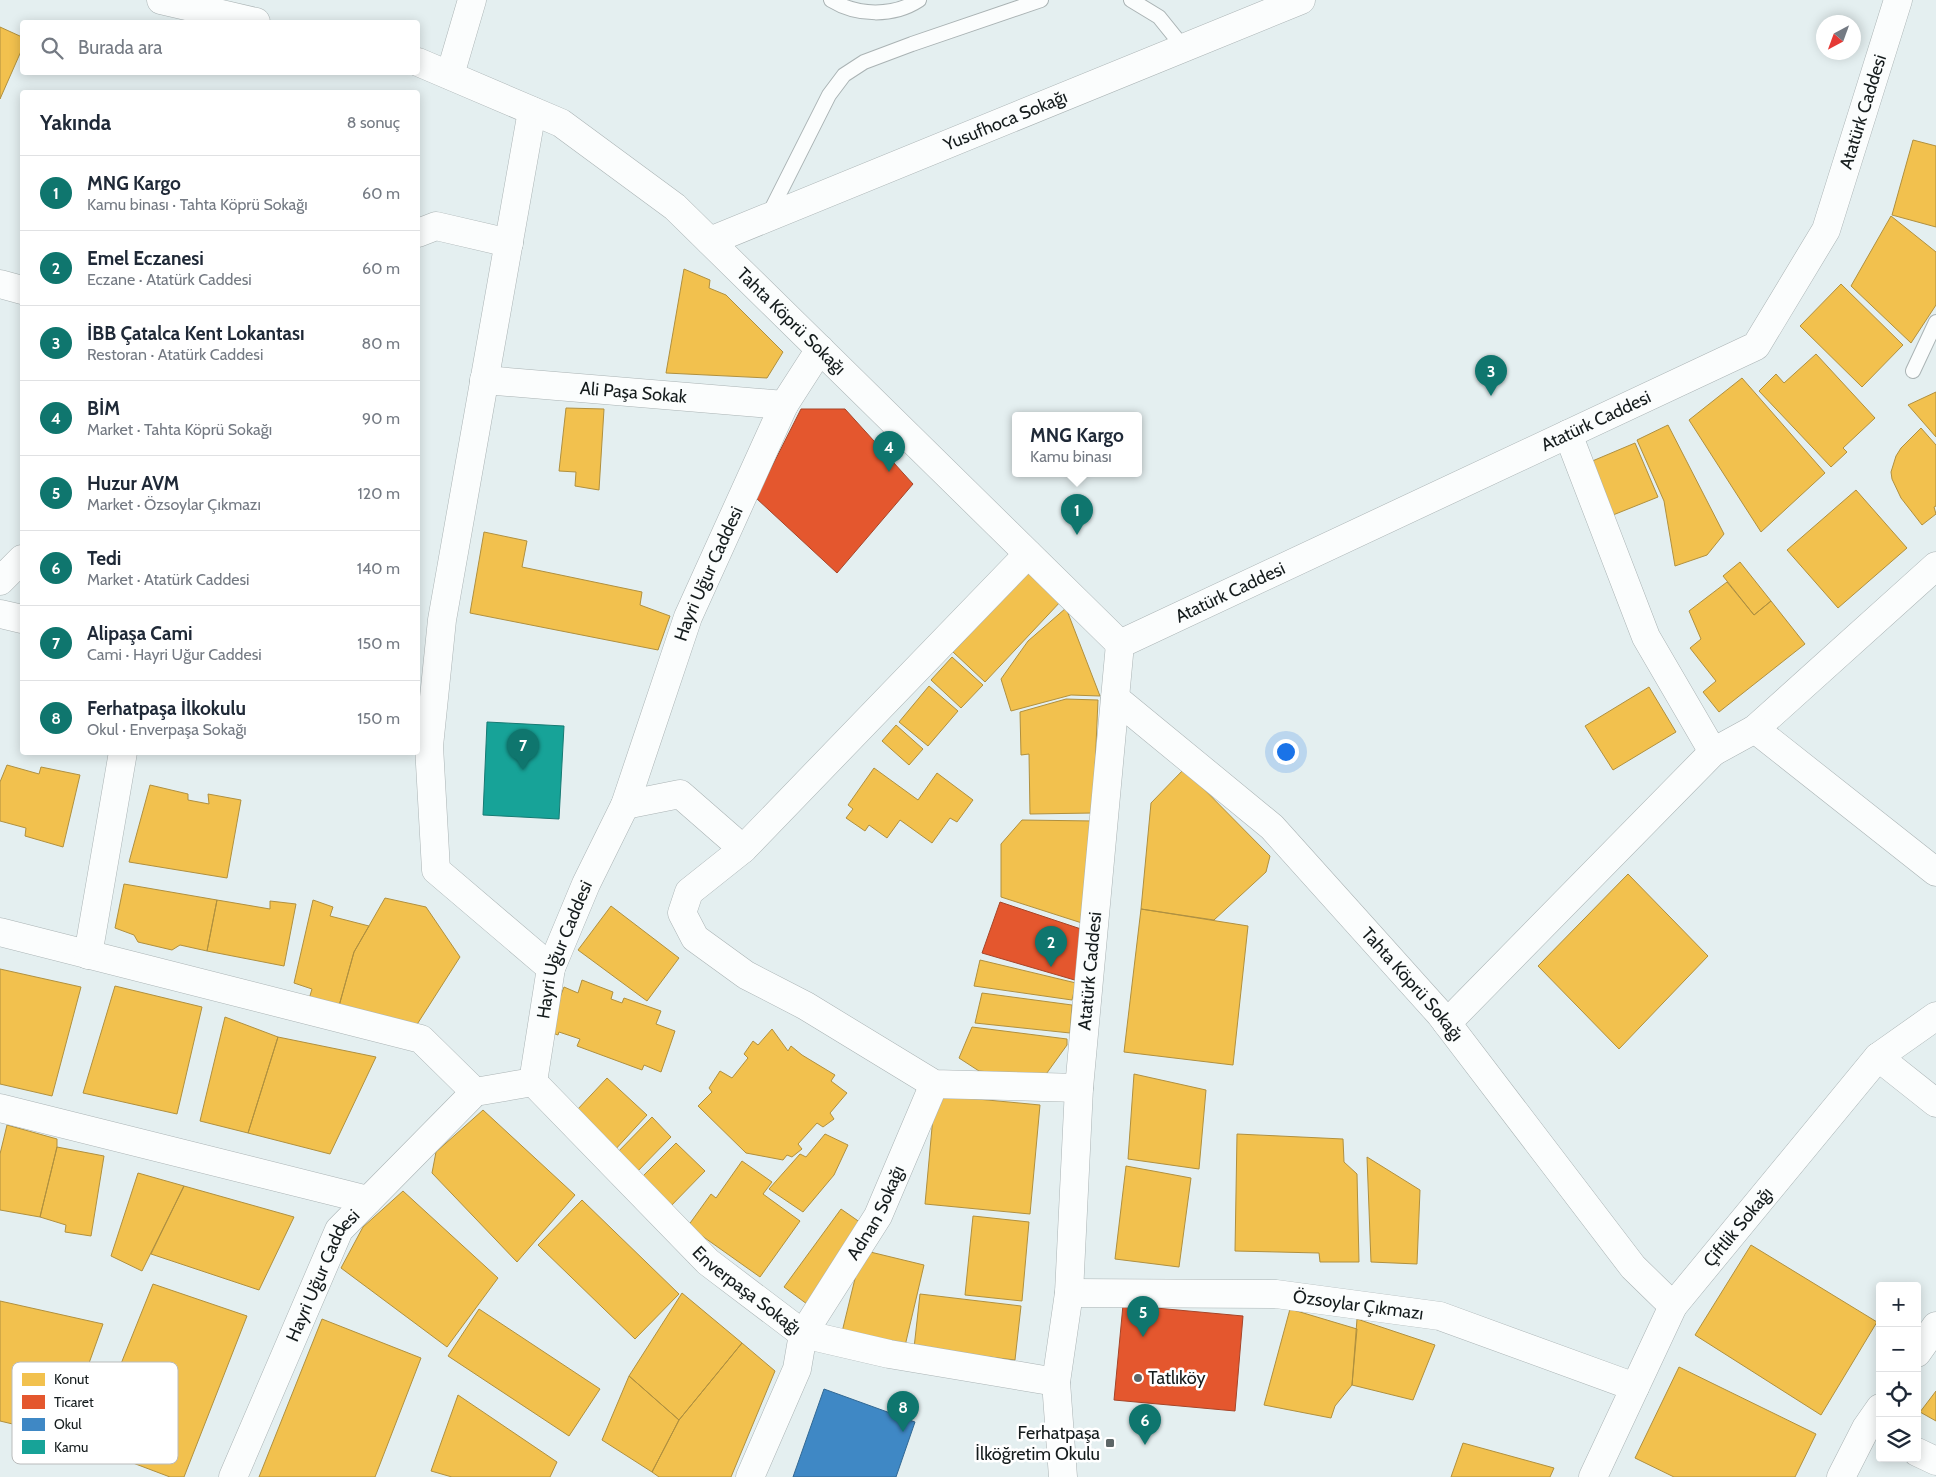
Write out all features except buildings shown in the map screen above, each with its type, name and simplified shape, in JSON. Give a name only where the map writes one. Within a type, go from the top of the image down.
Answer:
[{"type":"street","points":[[161,0],[247,20]]},
{"type":"street","points":[[450,76],[472,0]]},
{"type":"street","name":"Yusufhoca Sokağı","points":[[710,241],[1301,0]]},
{"type":"street","name":"Atatürk Caddesi","points":[[1063,1477],[1056,1382],[1069,1293],[1079,1088],[1120,644],[1756,346],[1826,230],[1898,0]]},
{"type":"street","name":"Tahta Köprü Sokağı","points":[[420,63],[560,123],[675,207],[1120,644]]},
{"type":"street","points":[[532,111],[442,620],[426,694],[436,870],[551,968]]},
{"type":"street","points":[[420,232],[436,226],[509,243]]},
{"type":"street","points":[[0,284],[20,289]]},
{"type":"street","name":"Hayri Uğur Caddesi","points":[[532,1082],[551,968],[586,884],[624,805],[688,617],[784,404],[820,349]]},
{"type":"street","name":"Ali Paşa Sokak","points":[[484,380],[784,404]]},
{"type":"street","points":[[1568,434],[1646,637],[1713,752]]},
{"type":"street","points":[[1028,554],[743,849],[689,892],[682,913],[695,938],[746,975],[806,1006],[934,1084],[1079,1088]]},
{"type":"street","points":[[0,581],[20,560]]},
{"type":"street","points":[[1447,1023],[1713,752],[1755,729],[1936,566]]},
{"type":"street","points":[[0,614],[20,619]]},
{"type":"street","name":"Tahta Köprü Sokağı","points":[[1115,698],[1272,827],[1447,1023],[1632,1267],[1673,1306]]},
{"type":"street","points":[[1755,729],[1936,872]]},
{"type":"street","points":[[88,955],[122,755]]},
{"type":"street","points":[[624,805],[680,794],[743,849]]},
{"type":"street","points":[[0,932],[421,1039],[475,1092],[532,1082]]},
{"type":"street","name":"Çiftlik Sokağı","points":[[1593,1477],[1673,1306],[1878,1057],[1936,1016]]},
{"type":"street","points":[[1878,1057],[1936,1103]]},
{"type":"street","name":"Enverpaşa Sokağı","points":[[532,1082],[708,1262],[803,1334],[889,1354],[1056,1382]]},
{"type":"street","name":"Adnan Sokağı","points":[[803,1334],[878,1216],[934,1084]]},
{"type":"street","name":"Hayri Uğur Caddesi","points":[[233,1477],[339,1230],[475,1092]]},
{"type":"street","points":[[0,1108],[368,1200]]},
{"type":"street","name":"Özsoylar Çıkmazı","points":[[1069,1293],[1276,1294],[1440,1316],[1635,1387]]},
{"type":"street","points":[[1921,1347],[1936,1326]]},
{"type":"street","points":[[750,1477],[798,1369],[803,1334]]},
{"type":"street","points":[[1841,1477],[1875,1424]]},
{"type":"street","points":[[1921,1454],[1936,1461]]},
{"type":"lane","points":[[830,0],[851,9],[870,12],[890,12],[909,7],[919,0]]},
{"type":"lane","points":[[767,218],[829,95],[836,84],[854,67],[912,44],[1041,0]]},
{"type":"lane","points":[[1132,0],[1159,18],[1184,48]]},
{"type":"lane","points":[[1913,371],[1936,322]]},
{"type":"place","name":"İBB Çatalca Kent Lokantası","points":[[1491,396]]},
{"type":"place","name":"BİM","points":[[889,472]]},
{"type":"place","name":"MNG Kargo","points":[[1077,535]]},
{"type":"place","name":"Alipaşa Cami","points":[[523,770]]},
{"type":"place","name":"Emel Eczanesi","points":[[1051,967]]},
{"type":"place","name":"Huzur AVM","points":[[1143,1337]]},
{"type":"place","name":"Tatlıköy","points":[[1138,1378]]},
{"type":"place","name":"Ferhatpaşa İlkokulu","points":[[903,1432]]},
{"type":"place","name":"Ferhatpaşa İlköğretim Okulu","points":[[1110,1443]]},
{"type":"place","name":"Tedi","points":[[1145,1445]]}]
